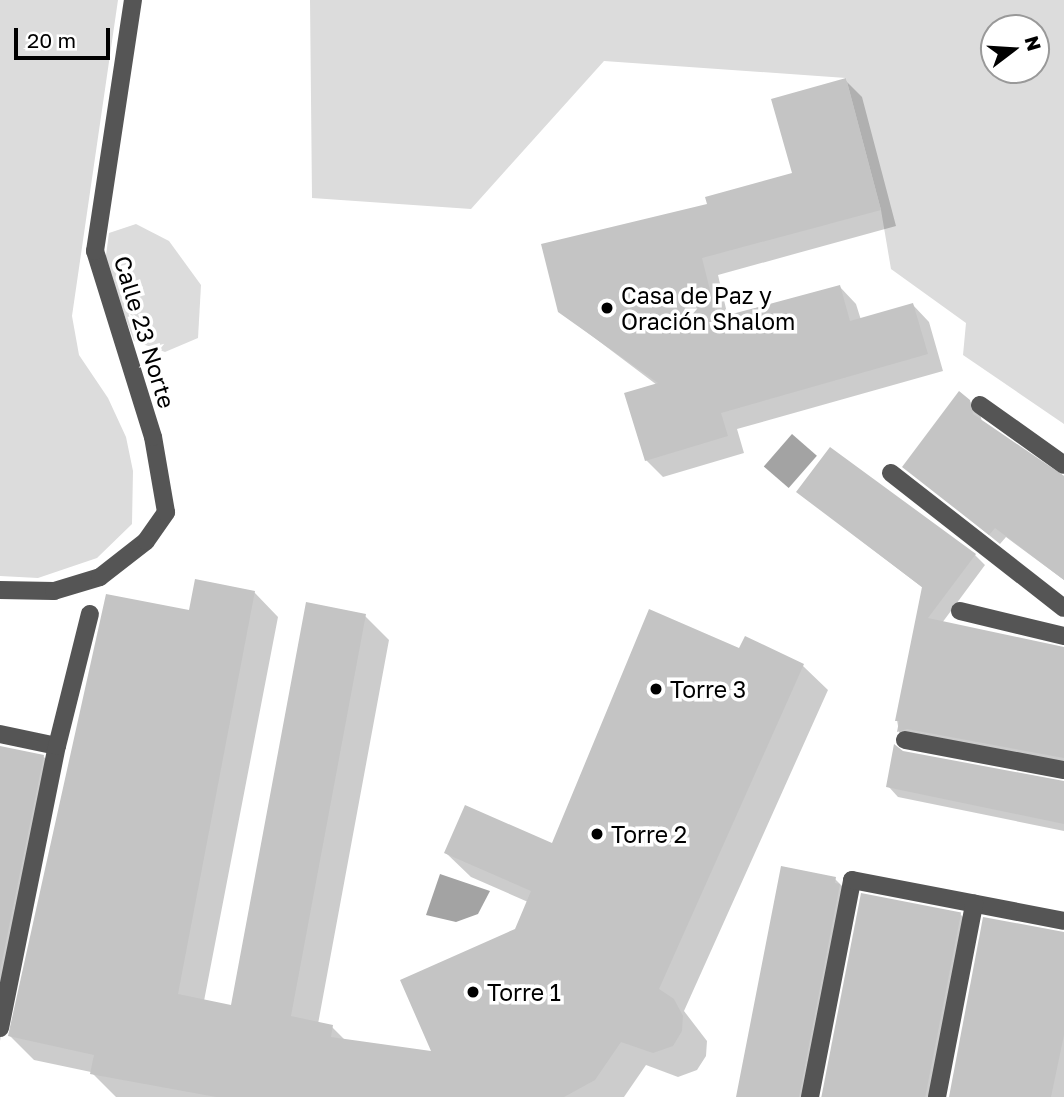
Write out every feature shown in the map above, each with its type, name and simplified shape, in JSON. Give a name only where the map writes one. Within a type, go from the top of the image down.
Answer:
[{"type":"street","name":"Calle 23 Norte","points":[[0,590],[54,592],[100,577],[146,541],[166,512],[153,437],[95,251],[133,0]]},
{"type":"street","points":[[980,405],[1064,465]]},
{"type":"street","points":[[891,473],[1064,608]]},
{"type":"street","points":[[960,611],[1064,636]]},
{"type":"street","points":[[0,1028],[57,746],[90,614]]},
{"type":"street","points":[[0,734],[57,746]]},
{"type":"street","points":[[905,740],[1064,770]]},
{"type":"street","points":[[810,1097],[852,880],[1064,922]]},
{"type":"street","points":[[937,1097],[974,904]]},
{"type":"shaded area","points":[[0,0],[118,0],[72,316],[79,355],[108,398],[126,437],[133,471],[132,524],[97,558],[38,578],[0,576]]},
{"type":"shaded area","points":[[310,0],[1064,0],[1064,424],[963,355],[966,323],[891,269],[881,210],[846,78],[604,61],[471,209],[312,198]]},
{"type":"shaded area","points":[[136,224],[169,241],[201,285],[198,338],[165,352],[134,341],[105,263],[109,233]]},
{"type":"shaded area","points":[[792,434],[817,456],[789,488],[764,466]]},
{"type":"shaded area","points":[[440,874],[490,891],[478,914],[456,922],[426,915]]},
{"type":"building","points":[[846,78],[881,210],[702,258],[717,318],[840,285],[850,321],[913,303],[928,354],[721,413],[728,436],[645,461],[624,393],[658,383],[558,312],[541,244],[707,204],[705,197],[792,173],[771,99]]},
{"type":"building","points":[[959,391],[970,400],[973,414],[1064,476],[1064,580],[995,528],[989,535],[902,467]]},
{"type":"building","points":[[830,447],[976,554],[928,618],[1064,647],[1064,758],[907,729],[897,732],[899,721],[895,721],[922,587],[796,492]]},
{"type":"building","points":[[195,579],[255,591],[178,994],[231,1005],[306,602],[366,614],[291,1016],[333,1025],[331,1037],[431,1051],[400,980],[515,929],[531,891],[444,853],[465,805],[552,843],[649,609],[739,648],[745,636],[804,664],[659,989],[674,999],[683,1016],[682,1031],[673,1046],[653,1053],[621,1042],[595,1080],[564,1097],[216,1097],[90,1074],[94,1055],[8,1036],[106,594],[189,610]]},
{"type":"building","points":[[894,744],[903,751],[1064,781],[1064,824],[886,787]]},
{"type":"building","points":[[0,746],[44,755],[0,971]]},
{"type":"building","points":[[781,866],[836,877],[835,883],[840,884],[799,1097],[736,1097]]},
{"type":"building","points":[[861,893],[961,912],[925,1097],[821,1097]]},
{"type":"building","points":[[983,917],[1064,932],[1064,1035],[1051,1097],[949,1097]]},
{"type":"place","name":"Casa de Paz y Oración Shalom","points":[[607,308]]},
{"type":"place","name":"Torre 3","points":[[656,689]]},
{"type":"place","name":"Torre 2","points":[[597,834]]},
{"type":"place","name":"Torre 1","points":[[473,992]]}]
